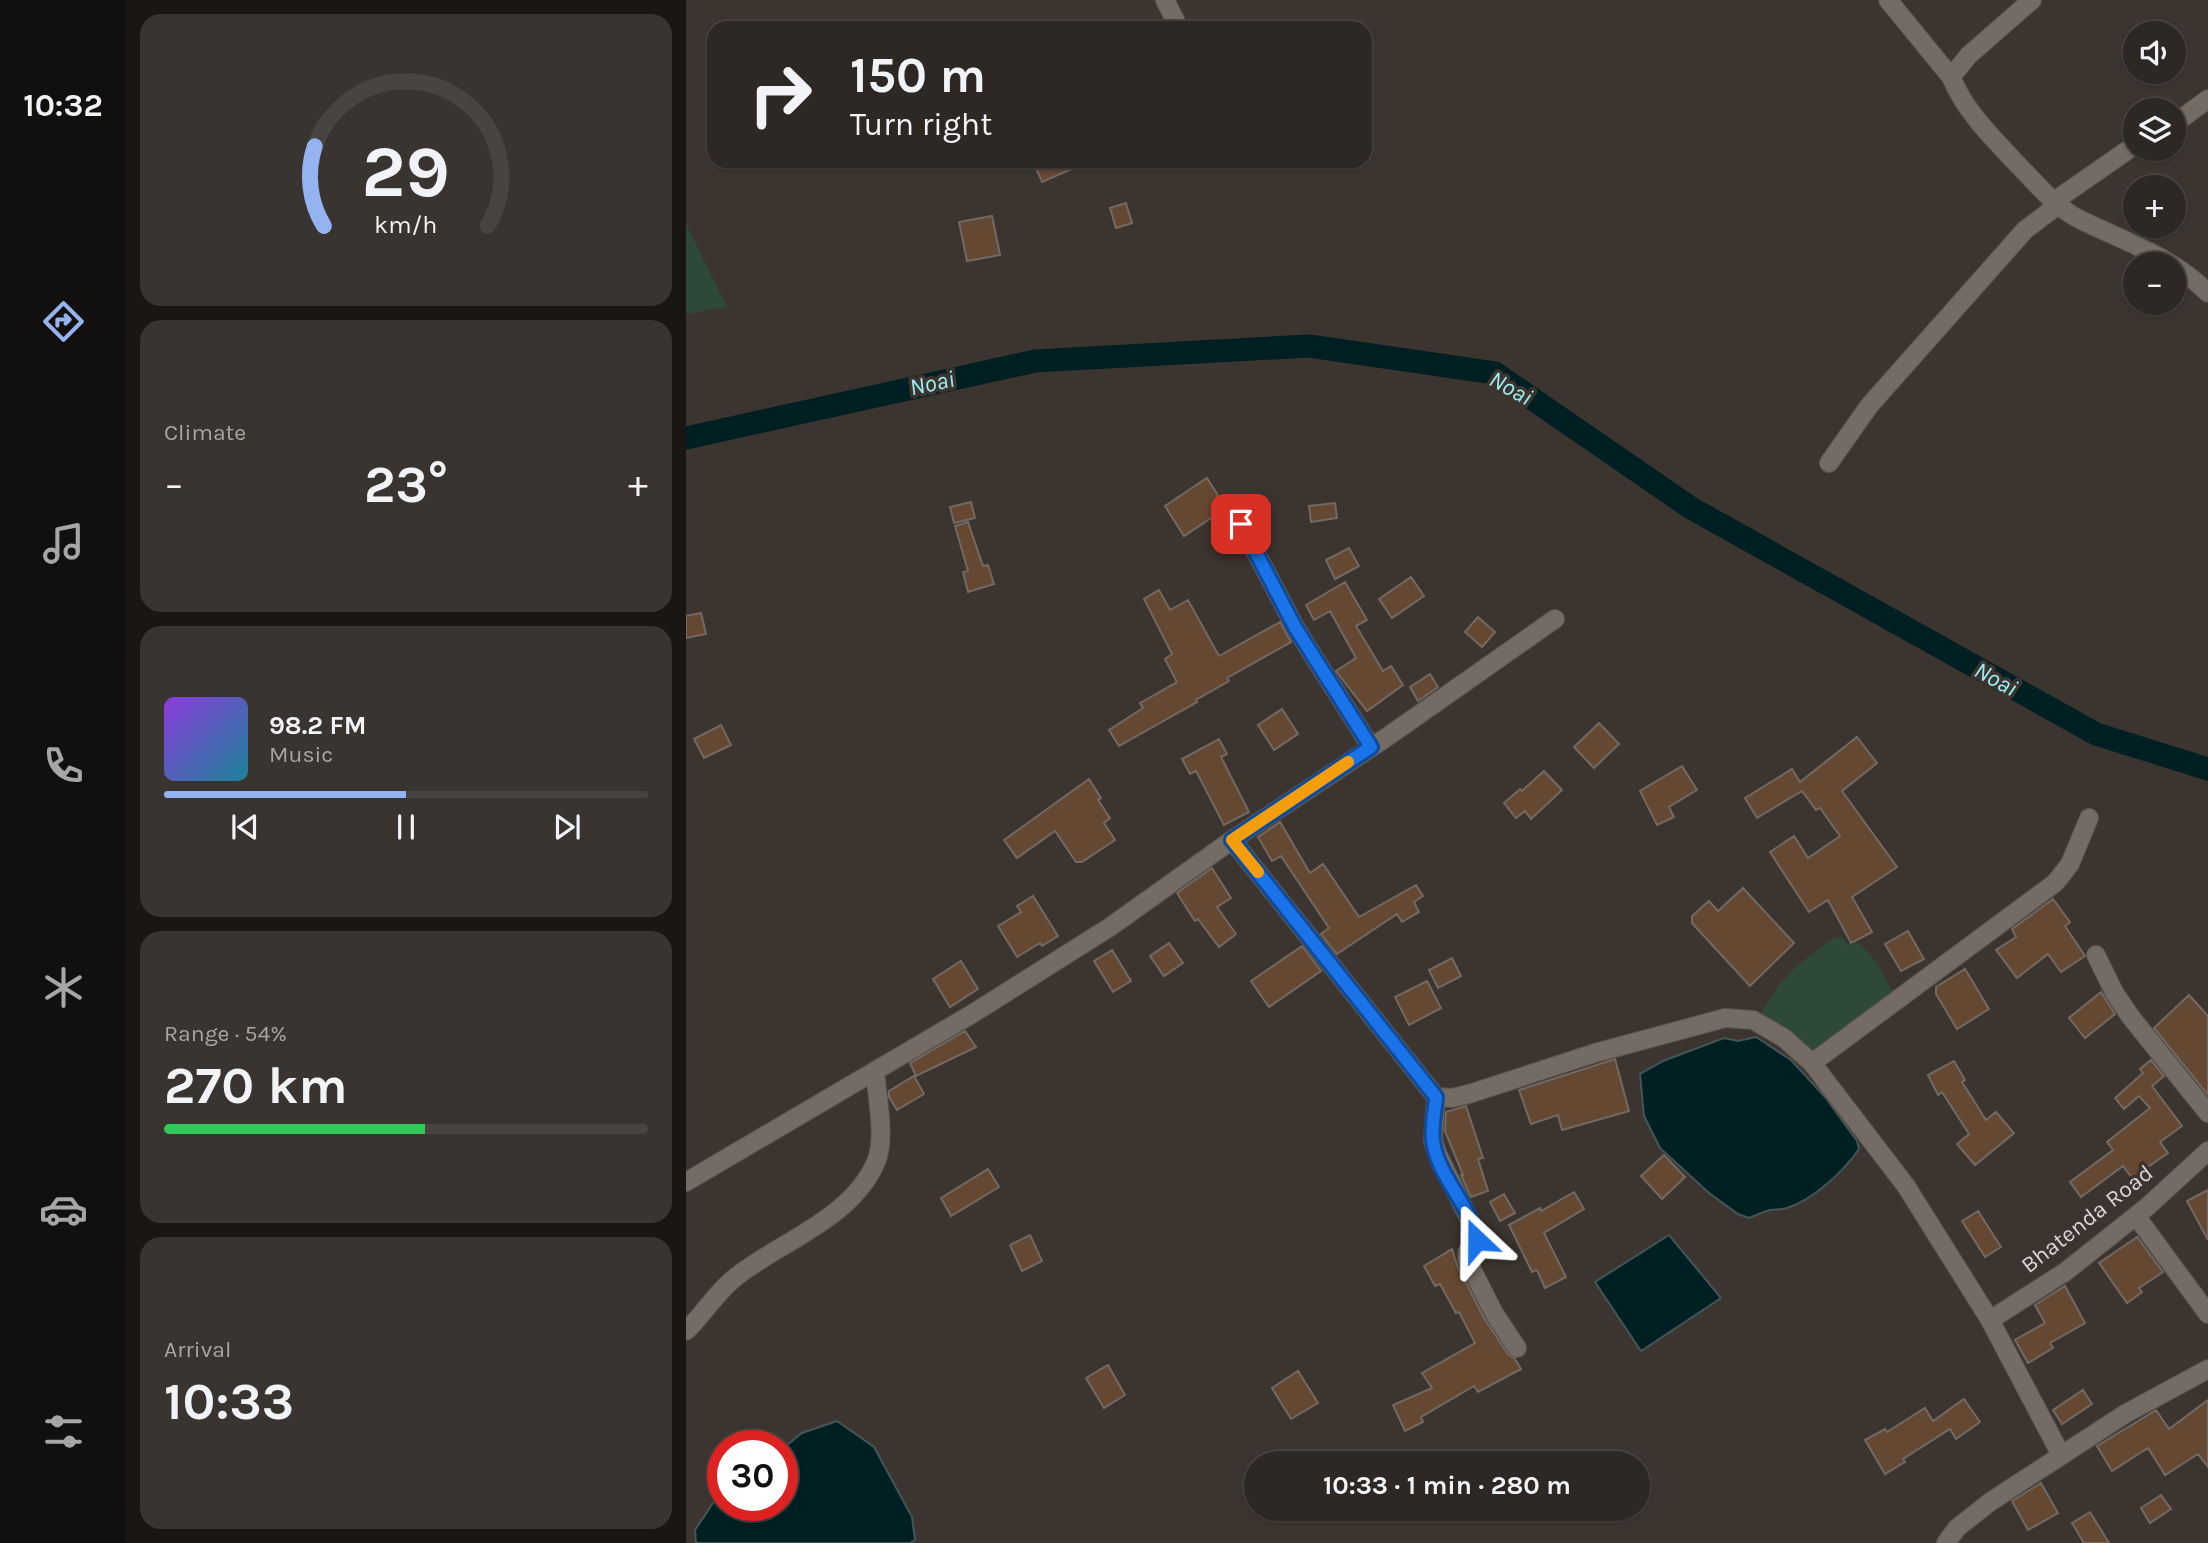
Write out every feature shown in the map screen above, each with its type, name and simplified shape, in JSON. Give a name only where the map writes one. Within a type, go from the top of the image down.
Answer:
[{"type":"street","points":[[1165,0],[1176,21]]},
{"type":"street","points":[[1888,0],[1951,77],[1959,96],[1974,118],[2056,204],[2077,218],[2163,257],[2195,279],[2208,292]]},
{"type":"street","points":[[1951,77],[1969,54],[2032,0]]},
{"type":"street","points":[[2186,115],[2208,99]]},
{"type":"street","points":[[1829,463],[1869,406],[2025,230],[2123,154]]},
{"type":"street","points":[[1241,524],[1295,627],[1371,747]]},
{"type":"street","points":[[686,1182],[972,1014],[1110,927],[1232,840],[1555,619]]},
{"type":"street","points":[[1812,1063],[2055,883],[2070,864],[2089,818]]},
{"type":"street","points":[[1232,840],[1436,1097],[1433,1140],[1477,1240],[1467,1252],[1467,1260],[1494,1313],[1517,1348]]},
{"type":"street","points":[[2096,954],[2114,992],[2130,1016],[2208,1113]]},
{"type":"street","points":[[1436,1097],[1452,1098],[1469,1094],[1595,1053],[1725,1018],[1753,1020],[1784,1038],[1812,1063],[1906,1186],[1990,1320],[2061,1455]]},
{"type":"street","points":[[686,1331],[734,1278],[799,1239],[844,1203],[861,1185],[876,1162],[880,1146],[875,1071]]},
{"type":"street","name":"Bhatenda Road","points":[[1990,1320],[2065,1272],[2136,1216],[2208,1151]]},
{"type":"street","points":[[2136,1216],[2208,1314]]},
{"type":"street","points":[[1946,1543],[1957,1528],[1990,1502],[2125,1414],[2208,1369]]},
{"type":"green space","points":[[686,224],[727,307],[686,314]]},
{"type":"green space","points":[[1835,937],[1843,938],[1848,946],[1856,942],[1868,952],[1891,991],[1905,984],[1878,1009],[1810,1053],[1761,1013],[1793,970]]},
{"type":"water","points":[[1756,1037],[1791,1060],[1825,1097],[1857,1141],[1859,1149],[1817,1192],[1787,1208],[1770,1210],[1749,1218],[1738,1214],[1709,1193],[1660,1148],[1644,1116],[1640,1074],[1663,1061],[1724,1038],[1738,1041]]},
{"type":"water","points":[[1669,1235],[1721,1298],[1641,1351],[1595,1282]]},
{"type":"water","points":[[837,1421],[874,1447],[912,1517],[915,1540],[910,1543],[696,1543],[695,1530],[707,1512],[707,1521],[798,1521],[798,1436]]},
{"type":"building","points":[[1036,168],[1074,168],[1042,182]]},
{"type":"building","points":[[1126,203],[1132,223],[1116,228],[1110,208]]},
{"type":"building","points":[[992,216],[1000,255],[967,261],[959,222]]},
{"type":"building","points":[[1207,478],[1226,508],[1184,536],[1165,506]]},
{"type":"building","points":[[971,502],[975,518],[954,523],[950,507]]},
{"type":"building","points":[[1335,503],[1337,518],[1311,522],[1309,506]]},
{"type":"building","points":[[968,522],[983,566],[988,565],[994,584],[968,592],[963,572],[968,571],[955,526]]},
{"type":"building","points":[[1349,548],[1359,566],[1335,579],[1326,560]]},
{"type":"building","points":[[1411,577],[1424,596],[1392,618],[1379,599]]},
{"type":"building","points":[[1345,582],[1367,620],[1356,626],[1383,671],[1391,666],[1403,685],[1367,711],[1336,671],[1356,658],[1330,611],[1314,620],[1306,605]]},
{"type":"building","points":[[1159,590],[1170,610],[1188,600],[1219,656],[1280,622],[1291,642],[1227,678],[1229,681],[1196,700],[1197,702],[1119,746],[1109,730],[1143,708],[1140,703],[1177,682],[1165,659],[1172,654],[1144,599]]},
{"type":"building","points":[[701,613],[706,634],[686,638],[686,616]]},
{"type":"building","points":[[1478,617],[1495,632],[1482,647],[1465,632]]},
{"type":"building","points":[[1430,674],[1438,687],[1418,701],[1410,687]]},
{"type":"building","points":[[1282,709],[1298,734],[1274,750],[1258,725]]},
{"type":"building","points":[[1599,723],[1619,744],[1594,768],[1574,747]]},
{"type":"building","points":[[721,725],[731,745],[704,758],[694,739]]},
{"type":"building","points":[[1857,737],[1877,763],[1842,791],[1897,867],[1852,897],[1872,932],[1851,943],[1828,900],[1809,912],[1770,852],[1794,836],[1808,858],[1840,836],[1820,808],[1816,810],[1802,791],[1757,818],[1745,798],[1792,769],[1800,782]]},
{"type":"building","points":[[1219,739],[1227,754],[1221,757],[1249,812],[1224,825],[1196,771],[1190,774],[1182,759]]},
{"type":"building","points":[[1682,766],[1697,790],[1669,807],[1674,817],[1657,825],[1640,791]]},
{"type":"building","points":[[1544,771],[1562,790],[1531,819],[1525,811],[1516,818],[1504,803]]},
{"type":"building","points":[[1089,779],[1110,818],[1104,823],[1115,840],[1082,862],[1076,862],[1055,831],[1017,858],[1004,840]]},
{"type":"building","points":[[1280,822],[1310,873],[1323,864],[1359,917],[1416,885],[1423,896],[1414,902],[1419,912],[1402,922],[1397,914],[1337,954],[1321,934],[1329,928],[1281,856],[1272,861],[1258,837]]},
{"type":"building","points":[[1212,868],[1231,898],[1217,907],[1236,934],[1219,947],[1198,919],[1195,921],[1177,893]]},
{"type":"building","points":[[1743,888],[1794,943],[1750,986],[1692,923],[1692,916],[1709,901],[1718,911]]},
{"type":"building","points":[[1033,896],[1058,936],[1017,957],[998,926],[1021,912],[1017,906]]},
{"type":"building","points":[[2053,899],[2070,922],[2065,926],[2085,956],[2061,972],[2048,954],[2017,978],[1996,950],[2016,937],[2012,929]]},
{"type":"building","points":[[1908,931],[1924,959],[1901,971],[1885,944]]},
{"type":"building","points":[[1169,943],[1183,963],[1164,976],[1150,956]]},
{"type":"building","points":[[1302,946],[1321,971],[1269,1007],[1251,981]]},
{"type":"building","points":[[1112,950],[1131,981],[1113,992],[1094,961]]},
{"type":"building","points":[[1452,958],[1461,976],[1438,988],[1429,970]]},
{"type":"building","points":[[961,961],[978,989],[950,1007],[933,979]]},
{"type":"building","points":[[1965,969],[1989,1009],[1957,1029],[1936,994],[1936,987]]},
{"type":"building","points":[[1427,981],[1441,1008],[1409,1025],[1395,997]]},
{"type":"building","points":[[2101,992],[2115,1014],[2085,1038],[2069,1018]]},
{"type":"building","points":[[2189,995],[2208,1016],[2208,1095],[2154,1028]]},
{"type":"building","points":[[965,1031],[976,1047],[916,1076],[910,1063]]},
{"type":"building","points":[[1615,1059],[1629,1111],[1562,1130],[1558,1115],[1531,1124],[1519,1090]]},
{"type":"building","points":[[2151,1060],[2164,1076],[2152,1086],[2182,1126],[2160,1142],[2168,1153],[2132,1178],[2123,1166],[2081,1197],[2070,1182],[2113,1150],[2107,1142],[2150,1108],[2139,1096],[2124,1109],[2115,1098],[2143,1073],[2140,1069]]},
{"type":"building","points":[[1954,1061],[1965,1080],[1962,1082],[1986,1120],[1996,1112],[2014,1133],[1975,1165],[1957,1144],[1969,1134],[1942,1092],[1938,1095],[1928,1075]]},
{"type":"building","points":[[914,1076],[924,1094],[897,1110],[889,1097],[889,1091]]},
{"type":"building","points":[[1466,1106],[1483,1158],[1478,1159],[1488,1191],[1471,1197],[1445,1131],[1446,1112]]},
{"type":"building","points":[[1664,1155],[1685,1177],[1662,1199],[1641,1176]]},
{"type":"building","points":[[988,1169],[999,1187],[951,1216],[941,1198]]},
{"type":"building","points":[[2208,1190],[2208,1240],[2187,1201]]},
{"type":"building","points":[[1574,1192],[1584,1209],[1544,1233],[1566,1277],[1545,1288],[1537,1270],[1532,1272],[1509,1225]]},
{"type":"building","points":[[1504,1194],[1515,1213],[1500,1221],[1490,1202]]},
{"type":"building","points":[[1978,1211],[2001,1247],[1985,1257],[1962,1221]]},
{"type":"building","points":[[1030,1235],[1042,1261],[1022,1271],[1010,1245]]},
{"type":"building","points":[[2137,1237],[2163,1272],[2139,1288],[2142,1292],[2127,1303],[2099,1263]]},
{"type":"building","points":[[1452,1249],[1457,1265],[1484,1318],[1521,1369],[1478,1392],[1474,1386],[1421,1417],[1423,1422],[1405,1431],[1393,1405],[1432,1388],[1422,1373],[1475,1343],[1459,1312],[1456,1313],[1440,1284],[1435,1286],[1424,1266]]},
{"type":"building","points":[[2065,1286],[2085,1323],[2050,1343],[2053,1348],[2028,1363],[2015,1340],[2045,1323],[2035,1305]]},
{"type":"building","points":[[1108,1365],[1125,1395],[1104,1408],[1086,1378]]},
{"type":"building","points":[[1298,1371],[1318,1403],[1291,1419],[1272,1388]]},
{"type":"building","points":[[2083,1390],[2092,1404],[2062,1424],[2053,1410]]},
{"type":"building","points":[[1964,1399],[1980,1422],[1956,1439],[1950,1429],[1885,1474],[1865,1440],[1885,1429],[1887,1432],[1925,1408],[1933,1421]]},
{"type":"building","points":[[2208,1400],[2208,1467],[2198,1454],[2165,1475],[2148,1448],[2112,1471],[2097,1446],[2156,1410],[2169,1429]]},
{"type":"building","points":[[2041,1483],[2058,1513],[2028,1530],[2012,1501]]},
{"type":"building","points":[[2161,1495],[2171,1509],[2150,1523],[2141,1508]]},
{"type":"building","points":[[2090,1512],[2109,1543],[2084,1543],[2072,1523]]},
{"type":"waterway","name":"Noai","points":[[686,438],[1035,361],[1309,346],[1495,373],[1691,508],[2096,734],[2208,769]]},
{"type":"slow traffic","points":[[1258,872],[1232,840],[1348,762]]},
{"type":"route","points":[[1241,524],[1295,627],[1371,747],[1232,840],[1436,1097],[1433,1140],[1440,1162],[1472,1224],[1477,1240]]}]
